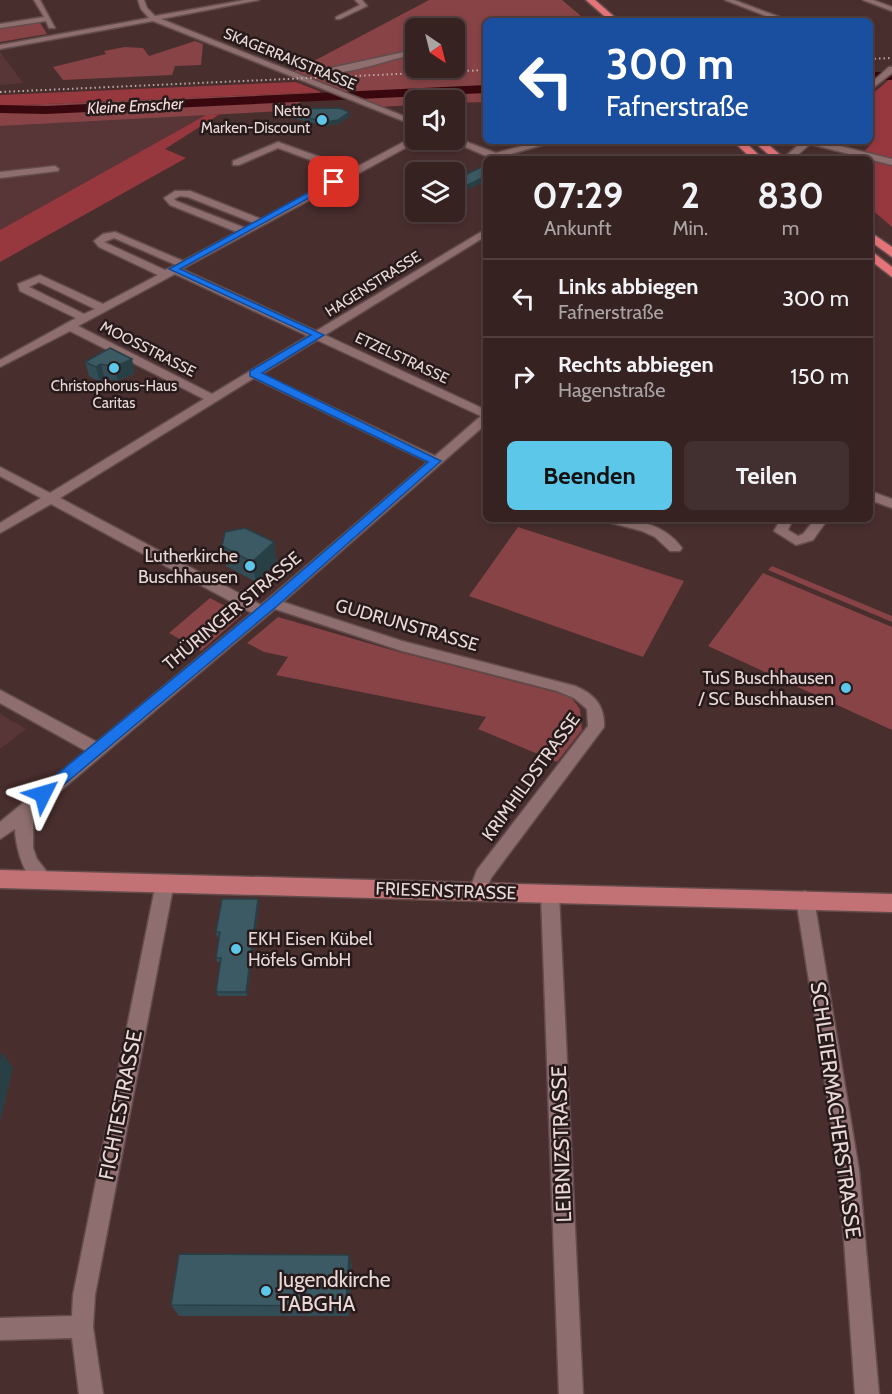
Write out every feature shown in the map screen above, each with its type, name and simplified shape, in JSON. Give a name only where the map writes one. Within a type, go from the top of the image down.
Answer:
[{"type":"highway","points":[[590,0],[611,18]]},
{"type":"highway","points":[[742,144],[756,156]]},
{"type":"highway","points":[[762,144],[780,156]]},
{"type":"highway","points":[[873,237],[892,253]]},
{"type":"highway","points":[[873,257],[892,273]]},
{"type":"main road","name":"FRIESENSTRASSE","points":[[0,879],[892,903]]},
{"type":"street","points":[[37,0],[47,19],[60,36]]},
{"type":"street","points":[[141,0],[144,9],[154,19]]},
{"type":"street","points":[[0,47],[256,0]]},
{"type":"street","points":[[338,18],[364,6],[358,0]]},
{"type":"street","points":[[728,0],[778,18]]},
{"type":"street","points":[[866,0],[892,9]]},
{"type":"street","points":[[0,26],[47,19]]},
{"type":"street","name":"SKAGERRAKSTRASSE","points":[[154,19],[405,120]]},
{"type":"street","points":[[321,71],[344,69],[404,54]]},
{"type":"street","points":[[873,86],[892,69]]},
{"type":"street","points":[[465,145],[494,156],[540,144]]},
{"type":"street","points":[[784,156],[804,144]]},
{"type":"street","points":[[821,144],[868,156]]},
{"type":"street","points":[[236,163],[278,145],[352,172]]},
{"type":"street","points":[[2,361],[405,145]]},
{"type":"street","points":[[873,157],[892,162]]},
{"type":"street","points":[[0,174],[55,169]]},
{"type":"street","points":[[244,231],[173,202],[169,198],[178,193],[190,194],[260,222]]},
{"type":"street","name":"HAGENSTRASSE","points":[[0,530],[483,234]]},
{"type":"street","points":[[115,235],[174,269],[102,245],[99,241],[106,236],[115,235]]},
{"type":"street","name":"ETZELSTRASSE","points":[[174,269],[319,335],[483,415]]},
{"type":"street","points":[[84,318],[22,285],[28,280],[40,278],[102,308]]},
{"type":"street","name":"MOOSSTRASSE","points":[[69,326],[213,399]]},
{"type":"street","points":[[254,374],[436,461]]},
{"type":"street","name":"THÜRINGER STRASSE","points":[[0,832],[267,607],[483,419]]},
{"type":"street","name":"GUDRUNSTRASSE","points":[[0,471],[51,499],[267,607],[467,664],[536,680]]},
{"type":"street","points":[[873,496],[892,504]]},
{"type":"street","points":[[632,522],[659,532],[675,548]]},
{"type":"street","points":[[786,522],[781,531],[796,541],[808,537],[820,522]]},
{"type":"street","name":"KRIMHILDSTRASSE","points":[[478,891],[483,875],[596,727],[596,714],[586,698],[574,690],[536,680]]},
{"type":"street","points":[[0,696],[96,749]]},
{"type":"street","points":[[0,823],[25,809]]},
{"type":"street","points":[[25,809],[22,837],[25,857],[45,881]]},
{"type":"street","name":"FICHTESTRASSE","points":[[91,1394],[82,1327],[92,1252],[165,883]]},
{"type":"street","name":"LEIBNIZSTRASSE","points":[[550,894],[571,1394]]},
{"type":"street","name":"SCHLEIERMACHERSTRASSE","points":[[805,899],[849,1170],[867,1394]]},
{"type":"street","points":[[0,1329],[82,1327]]},
{"type":"shaded area","points":[[429,0],[562,0],[583,18],[483,18],[483,102],[465,103],[465,90],[405,90],[405,106],[378,107],[293,72]]},
{"type":"shaded area","points":[[39,21],[47,34],[0,42],[0,27]]},
{"type":"shaded area","points":[[195,41],[203,44],[201,65],[175,66],[172,75],[63,80],[53,67],[125,47],[143,48],[149,56]]},
{"type":"shaded area","points":[[0,52],[23,83],[0,85]]},
{"type":"shaded area","points":[[892,77],[892,227],[873,211],[873,156],[861,156],[874,140],[873,93]]},
{"type":"shaded area","points":[[296,82],[321,92],[0,106],[0,95]]},
{"type":"shaded area","points":[[321,92],[283,111],[0,126],[0,106]]},
{"type":"shaded area","points":[[220,114],[165,149],[186,158],[0,262],[0,230],[206,115]]},
{"type":"shaded area","points":[[206,115],[190,124],[0,230],[0,126]]},
{"type":"shaded area","points":[[518,527],[684,581],[643,657],[469,596]]},
{"type":"shaded area","points":[[772,566],[892,616],[892,622],[768,570]]},
{"type":"shaded area","name":"TuS Buschhausen / SC Buschhausen","points":[[763,573],[892,627],[892,730],[708,646]]},
{"type":"shaded area","points":[[210,598],[242,615],[201,651],[169,633]]},
{"type":"shaded area","points":[[278,617],[399,652],[570,696],[580,709],[582,730],[557,762],[478,729],[486,717],[276,675],[288,657],[264,652],[247,643]]},
{"type":"shaded area","points":[[0,714],[26,729],[0,749]]},
{"type":"building","points":[[339,108],[349,112],[338,120],[326,122],[287,113],[287,109]]},
{"type":"building","points":[[483,166],[483,178],[466,186],[465,175]]},
{"type":"building","points":[[110,348],[132,359],[114,367],[101,364],[96,367],[85,362]]},
{"type":"building","points":[[245,528],[274,542],[252,562],[222,546],[225,532]]},
{"type":"building","name":"EKH Eisen Kübel Höfels GmbH","points":[[222,899],[258,899],[246,992],[216,992],[221,958],[216,958],[220,932],[216,932]]},
{"type":"building","name":"Jugendkirche TABGHA","points":[[179,1254],[349,1255],[346,1306],[171,1305]]},
{"type":"waterway","name":"Kleine Emscher","points":[[873,76],[892,76]]},
{"type":"waterway","name":"Kleine Emscher","points":[[0,109],[46,110],[483,89]]},
{"type":"railway","points":[[873,59],[892,58]]},
{"type":"railway","points":[[0,92],[483,70]]},
{"type":"place","name":"Netto Marken-Discount","points":[[322,120]]},
{"type":"place","name":"Christophorus-Haus Caritas","points":[[114,368]]},
{"type":"place","name":"Lutherkirche Buschhausen","points":[[250,566]]},
{"type":"place","name":"TuS Buschhausen / SC Buschhausen","points":[[846,688]]},
{"type":"place","name":"EKH Eisen Kübel Höfels GmbH","points":[[236,949]]},
{"type":"place","name":"Jugendkirche TABGHA","points":[[266,1291]]},
{"type":"route","points":[[43,794],[273,603],[436,461],[254,374],[319,335],[173,269],[334,182]]}]
